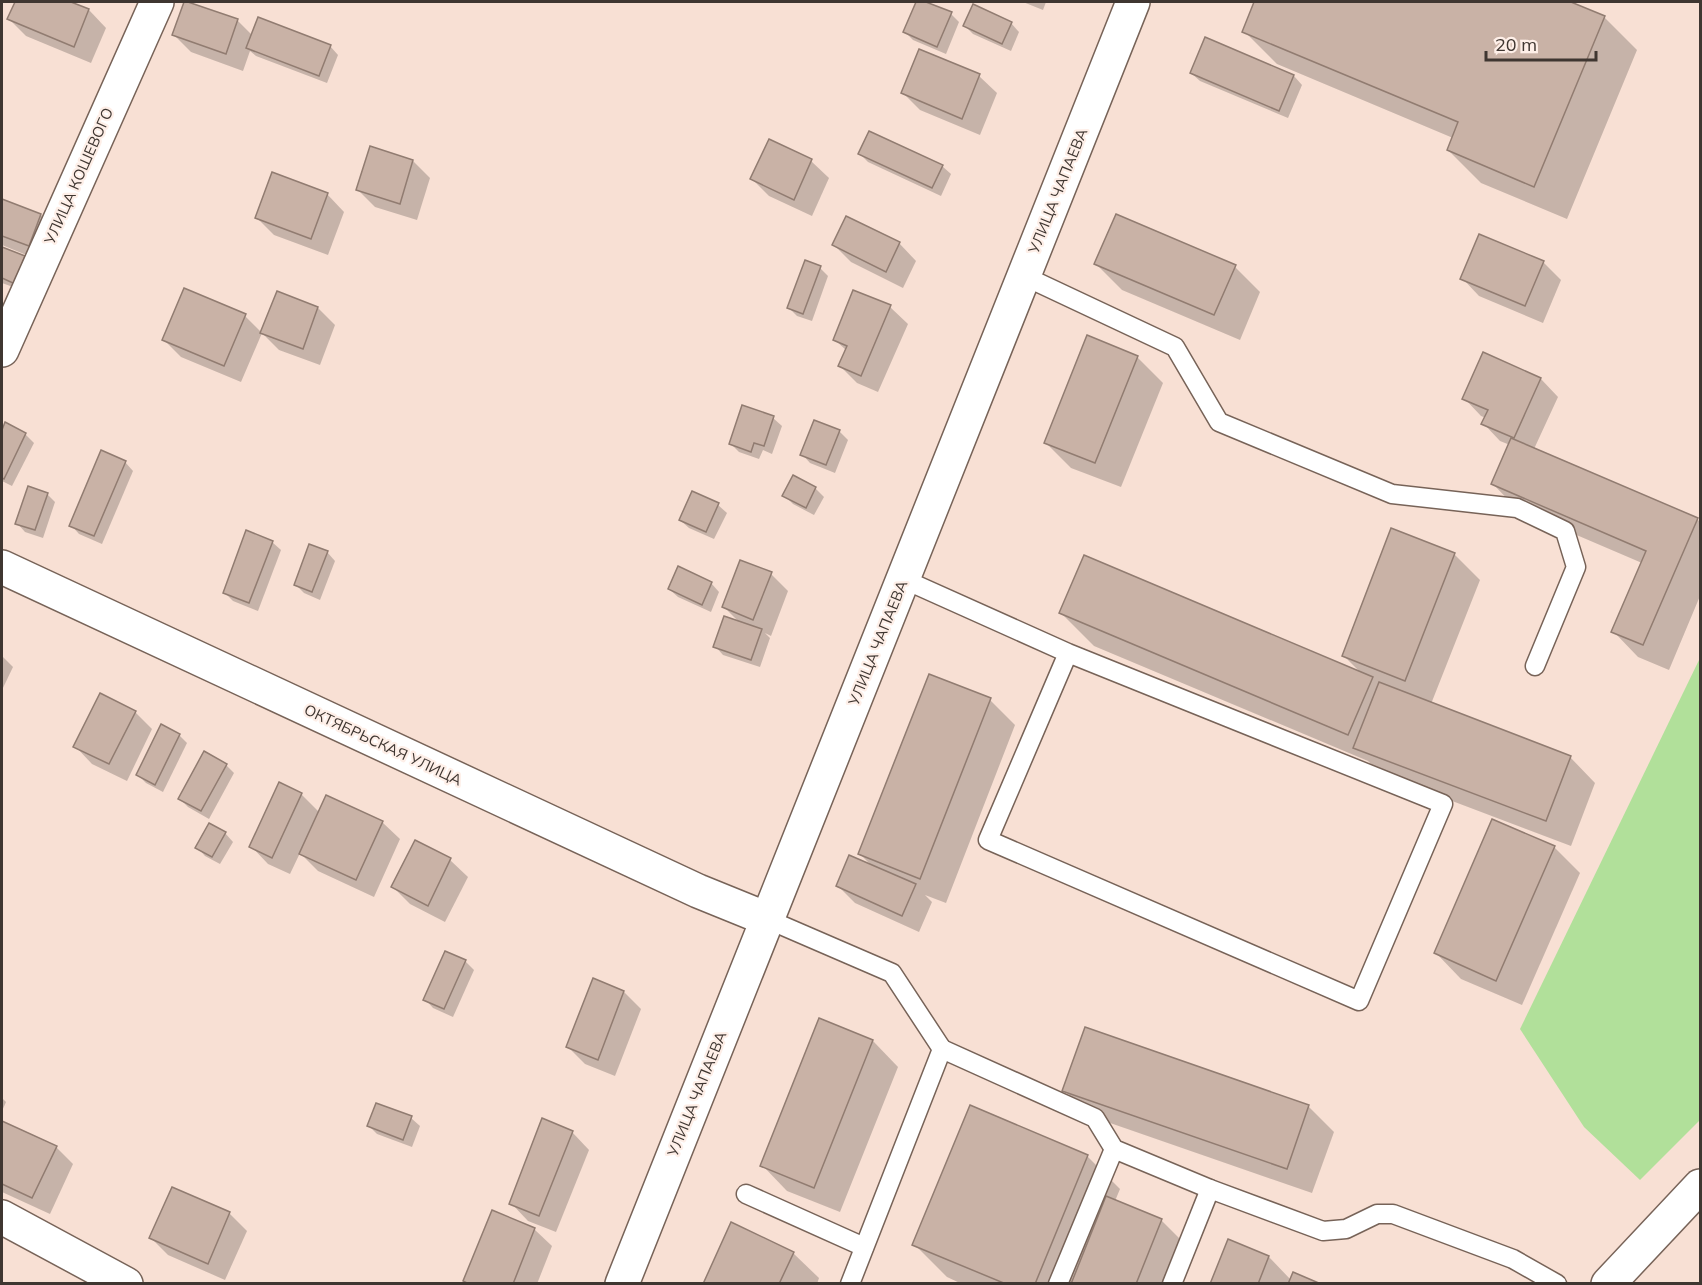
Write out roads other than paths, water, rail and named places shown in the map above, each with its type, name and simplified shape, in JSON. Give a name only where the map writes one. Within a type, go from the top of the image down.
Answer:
[{"type":"street","name":"УЛИЦА КОШЕВОГО","points":[[2,350],[157,2]]},
{"type":"street","name":"УЛИЦА ЧАПАЕВА","points":[[621,1284],[1134,2]]},
{"type":"street","name":"ОКТЯБРЬСКАЯ УЛИЦА","points":[[2,567],[698,891],[767,919]]},
{"type":"street","points":[[1608,1284],[1701,1186]]},
{"type":"street","points":[[2,1217],[126,1284]]},
{"type":"lane","points":[[1024,276],[1175,347],[1219,422],[1392,494],[1517,508],[1565,531],[1576,567],[1536,666]]},
{"type":"lane","points":[[903,579],[1068,653],[1443,804],[1359,1001],[988,840],[1068,653]]},
{"type":"lane","points":[[767,919],[892,973],[942,1049],[1095,1118],[1114,1149],[1210,1189],[1323,1231],[1346,1229],[1377,1214],[1393,1214],[1513,1259],[1557,1284]]},
{"type":"lane","points":[[850,1284],[942,1049]]},
{"type":"lane","points":[[1058,1284],[1114,1149]]},
{"type":"lane","points":[[1172,1284],[1210,1189]]},
{"type":"lane","points":[[746,1194],[864,1247]]}]
